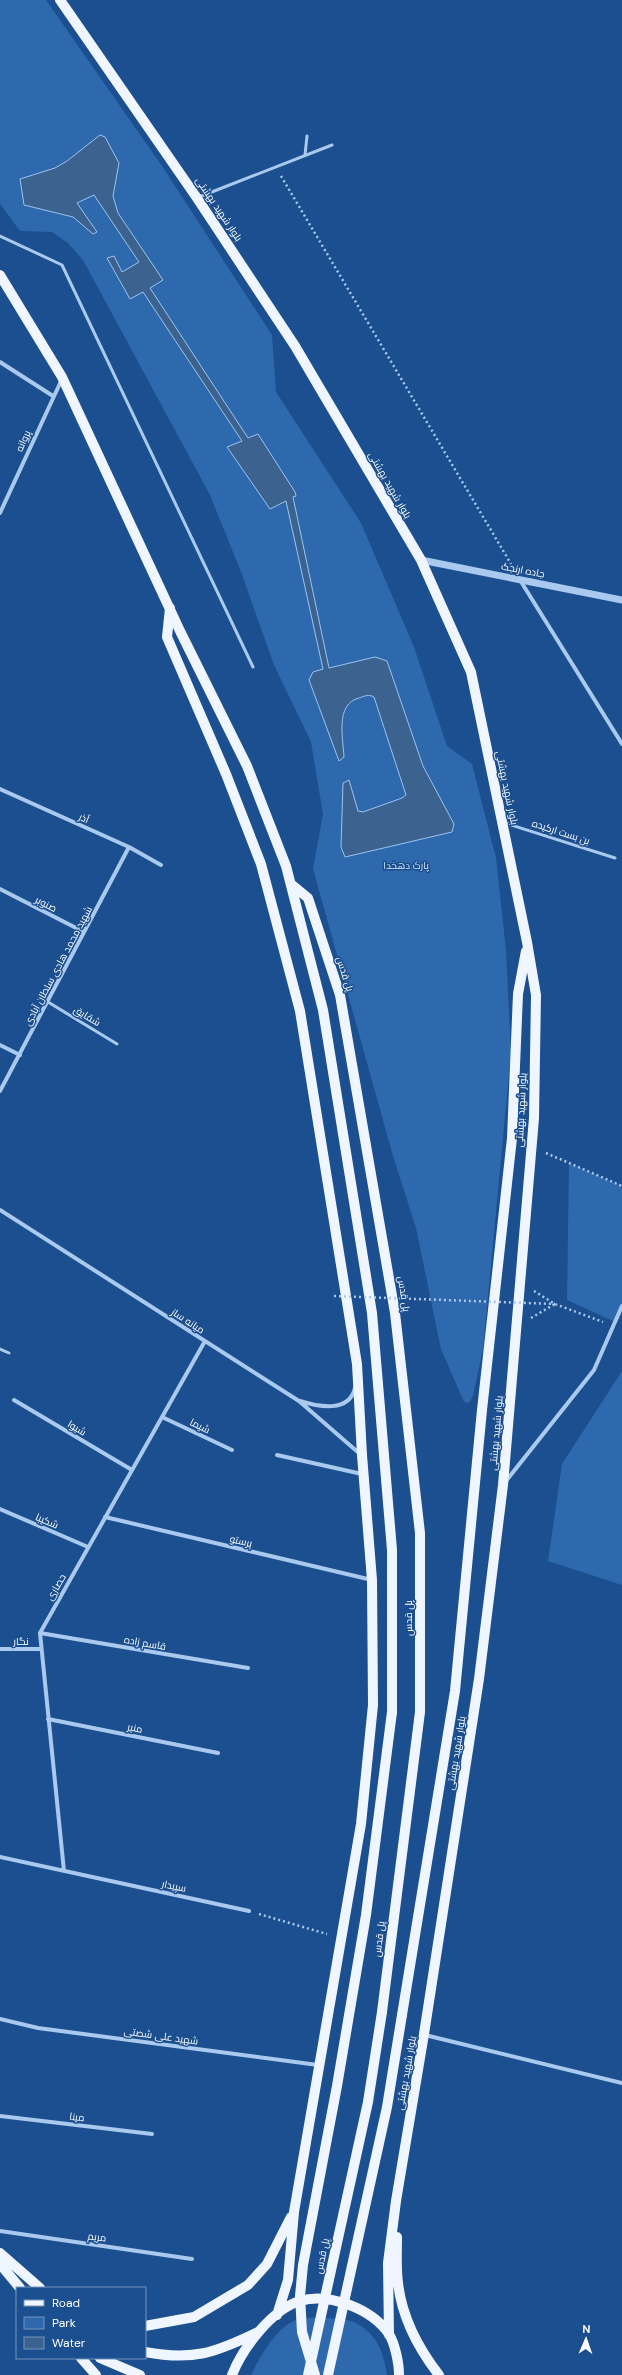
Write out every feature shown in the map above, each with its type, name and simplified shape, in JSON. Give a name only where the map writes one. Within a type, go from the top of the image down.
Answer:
[{"type":"main road","name":"بلوار شهید بهشتی","points":[[60,0],[197,198],[295,346],[421,560],[471,672],[527,942],[536,995],[534,1118],[503,1485],[479,1680],[424,2034],[396,2201],[388,2263],[389,2335]]},
{"type":"main road","points":[[0,275],[62,377],[170,608],[167,637],[226,774],[261,864],[300,1011],[357,1364],[362,1455],[372,1580],[373,1705],[361,1824],[343,1939],[294,2212],[288,2280],[277,2315]]},
{"type":"main road","name":"پل قدس","points":[[170,608],[247,766],[286,866],[323,1010],[372,1313],[392,1550],[392,1712],[366,1915],[337,2086],[303,2265],[300,2296],[302,2332],[316,2375]]},
{"type":"main road","name":"پل قدس","points":[[291,884],[308,898],[340,996],[395,1313],[420,1533],[420,1712],[382,2012],[368,2102],[308,2375]]},
{"type":"main road","points":[[328,2375],[387,2107],[455,1691],[488,1348],[512,1138],[518,994],[527,942]]},
{"type":"main road","points":[[396,2201],[398,2284],[408,2323],[425,2356],[439,2375]]},
{"type":"main road","points":[[146,2326],[194,2317],[248,2285],[267,2264],[294,2212]]},
{"type":"main road","points":[[0,2253],[39,2287]]},
{"type":"main road","points":[[0,2264],[19,2287]]},
{"type":"main road","points":[[232,2375],[239,2358],[260,2331],[277,2315],[300,2300],[328,2300],[367,2312],[389,2335],[401,2372]]},
{"type":"main road","points":[[146,2352],[181,2356],[216,2351],[260,2331]]},
{"type":"main road","points":[[82,2359],[96,2375]]},
{"type":"main road","points":[[102,2359],[140,2375]]},
{"type":"street","points":[[0,362],[53,396]]},
{"type":"street","name":"پروانه","points":[[0,513],[62,377]]},
{"type":"street","name":"جاده ارنجک","points":[[421,560],[622,600]]},
{"type":"street","points":[[520,580],[622,744]]},
{"type":"street","name":"آذر","points":[[0,789],[129,847],[161,865]]},
{"type":"street","name":"شهید محمد هادی سلطان آبادی","points":[[0,1091],[129,847]]},
{"type":"street","name":"صنوبر","points":[[0,889],[84,932]]},
{"type":"street","points":[[0,1045],[20,1055]]},
{"type":"street","name":"میانه ساز","points":[[0,1210],[299,1401],[362,1455]]},
{"type":"street","points":[[503,1485],[594,1370],[622,1306]]},
{"type":"street","name":"حصاری","points":[[40,1633],[205,1341]]},
{"type":"street","points":[[299,1401],[318,1406],[346,1404],[353,1397],[357,1364]]},
{"type":"street","name":"شیوا","points":[[14,1400],[132,1470]]},
{"type":"street","name":"شیما","points":[[162,1416],[232,1450]]},
{"type":"street","points":[[277,1455],[364,1474]]},
{"type":"street","name":"شکیبا","points":[[0,1509],[88,1547]]},
{"type":"street","name":"پرستو","points":[[105,1517],[372,1580]]},
{"type":"street","points":[[40,1633],[64,1871]]},
{"type":"street","name":"قاسم زاده","points":[[40,1633],[248,1668]]},
{"type":"street","name":"نگار","points":[[0,1649],[41,1649]]},
{"type":"street","name":"منیر","points":[[48,1719],[218,1753]]},
{"type":"street","name":"سپیدار","points":[[0,1857],[249,1911]]},
{"type":"street","name":"شهید علی شصتی","points":[[0,2019],[38,2028],[320,2066]]},
{"type":"street","points":[[424,2034],[622,2083]]},
{"type":"street","name":"مینا","points":[[0,2116],[152,2134]]},
{"type":"street","name":"مریم","points":[[0,2232],[192,2259]]},
{"type":"lane","points":[[305,155],[307,136]]},
{"type":"lane","points":[[197,198],[332,145]]},
{"type":"lane","points":[[0,236],[62,265],[253,667]]},
{"type":"lane","name":"بن بست ارکیده","points":[[502,822],[615,858]]},
{"type":"lane","name":"شقایق","points":[[48,1002],[117,1044]]},
{"type":"lane","points":[[0,1349],[8,1353]]},
{"type":"path","points":[[276,167],[520,580]]},
{"type":"path","points":[[531,1147],[622,1186]]},
{"type":"path","points":[[519,1282],[555,1304],[613,1326]]},
{"type":"path","points":[[334,1296],[555,1304]]},
{"type":"path","points":[[516,1327],[555,1304]]},
{"type":"path","points":[[249,1911],[343,1939]]},
{"type":"green space","name":"پارک دهخدا","points":[[0,0],[46,0],[162,166],[272,335],[276,392],[361,523],[414,647],[447,746],[472,764],[496,858],[506,950],[511,1054],[483,1349],[473,1396],[469,1403],[464,1402],[441,1349],[416,1228],[393,1156],[313,869],[323,814],[311,742],[274,665],[241,572],[210,495],[83,260],[68,243],[52,232],[20,231],[0,204]]},
{"type":"green space","points":[[569,1163],[622,1186],[622,1306],[615,1322],[567,1300]]},
{"type":"green space","points":[[622,1371],[622,1585],[548,1561],[562,1464]]},
{"type":"green space","points":[[300,2319],[343,2319],[363,2327],[374,2338],[378,2345],[384,2359],[387,2375],[251,2375],[265,2350],[284,2327]]},
{"type":"water","points":[[100,135],[105,137],[119,163],[113,196],[118,213],[163,280],[150,288],[248,438],[258,434],[295,492],[296,496],[293,497],[329,668],[375,657],[387,661],[423,766],[454,824],[452,832],[345,857],[341,847],[343,783],[349,780],[358,811],[363,812],[402,798],[406,795],[374,697],[368,695],[361,697],[351,701],[346,707],[343,714],[342,723],[344,757],[339,761],[309,680],[313,672],[323,669],[286,501],[270,509],[227,447],[242,441],[143,292],[130,299],[107,258],[114,256],[122,272],[139,262],[94,195],[77,203],[97,232],[93,234],[73,217],[24,205],[20,179],[55,168],[67,161]]}]
